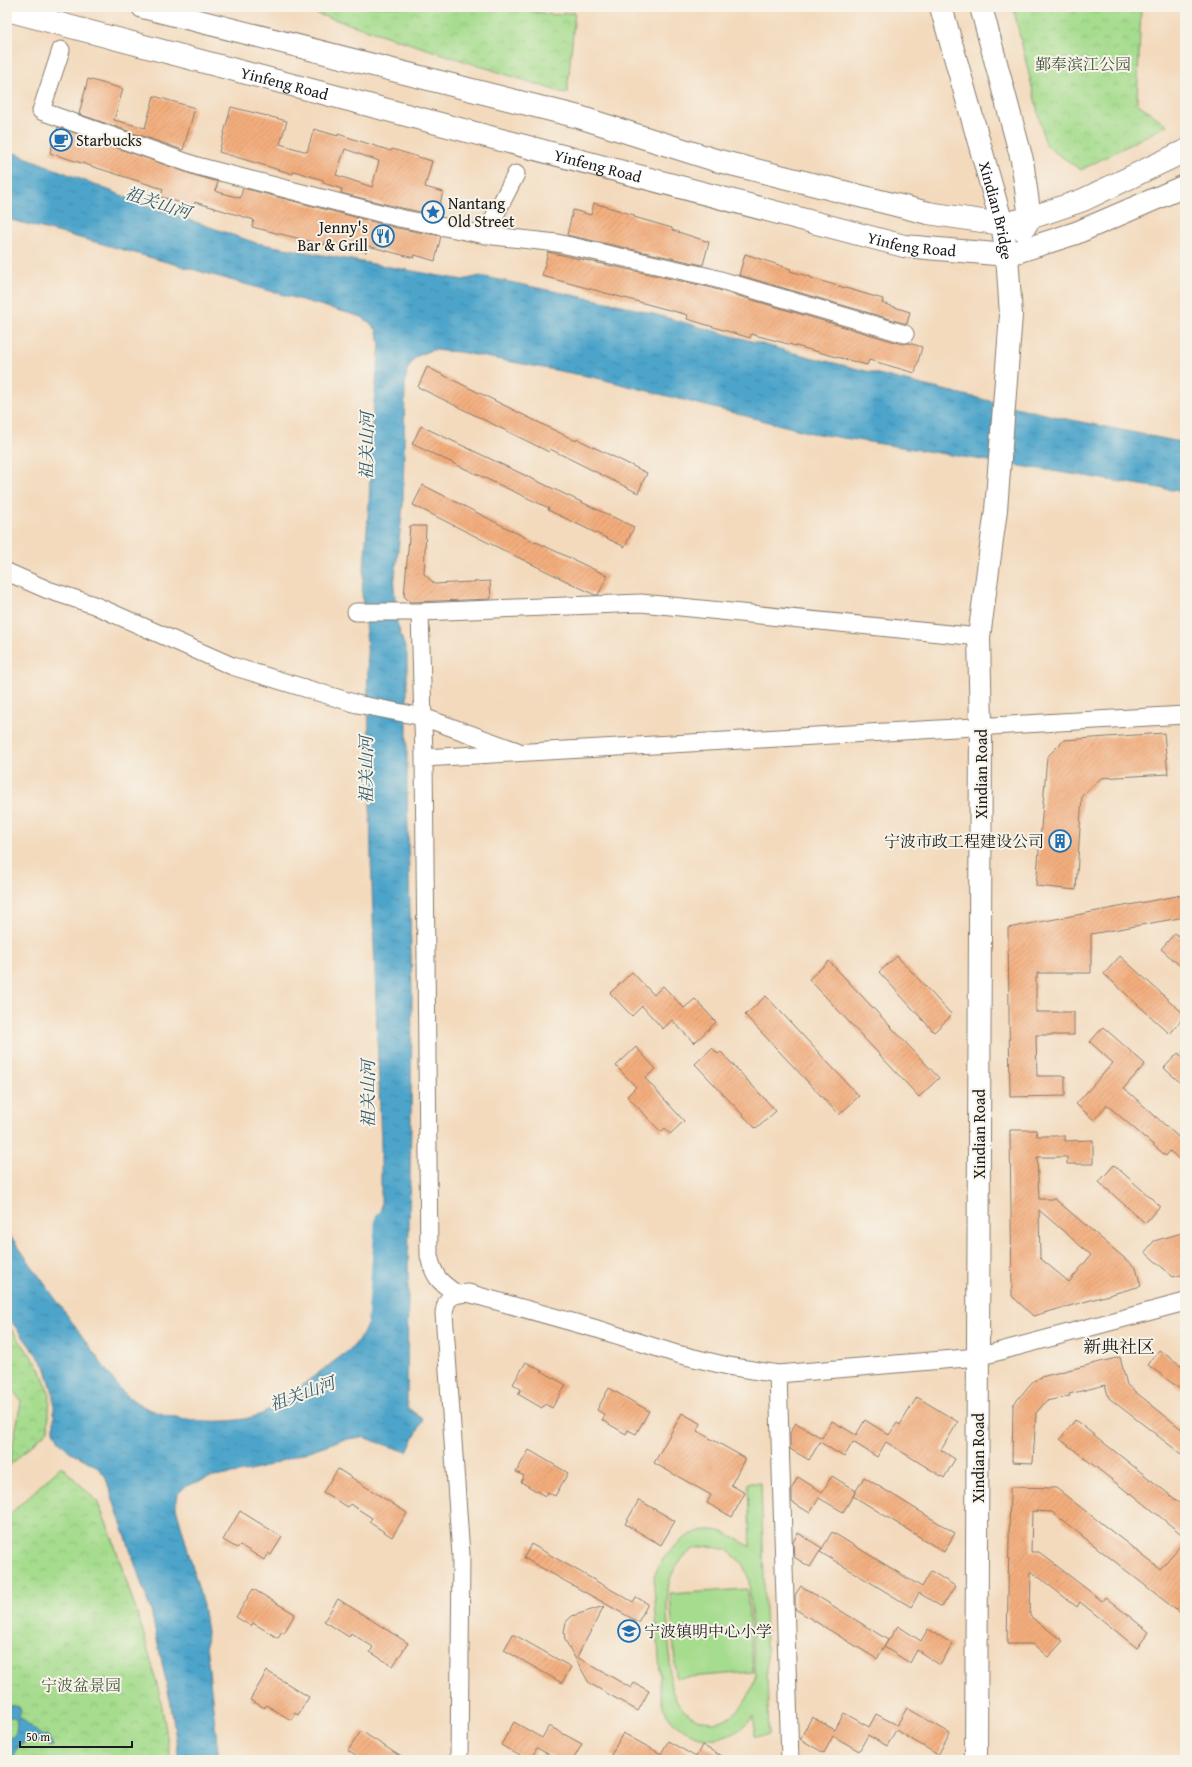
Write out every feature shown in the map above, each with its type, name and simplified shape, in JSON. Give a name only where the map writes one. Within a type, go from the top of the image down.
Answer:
[{"type":"main road","name":"Yinfeng Road","points":[[143,7],[579,117],[715,160],[928,213],[1002,224],[1030,218],[1082,200],[1185,151]]},
{"type":"main road","name":"Xindian Bridge","points":[[941,7],[1002,224],[1008,255]]},
{"type":"main road","name":"Xindian Bridge","points":[[981,7],[1022,160],[1030,218],[1008,255]]},
{"type":"main road","name":"Yinfeng Road","points":[[7,10],[904,246],[1008,255],[1076,234],[1185,186]]},
{"type":"main road","name":"Xindian Road","points":[[976,1760],[981,726],[979,637],[996,510],[1011,315],[1008,255]]},
{"type":"street","points":[[61,50],[40,111],[197,166],[400,218],[486,235],[557,243],[710,277],[905,334]]},
{"type":"street","points":[[486,235],[516,174]]},
{"type":"street","points":[[7,572],[48,590],[94,606],[232,666],[360,705],[417,716],[522,752]]},
{"type":"street","points":[[356,612],[420,612],[641,602],[979,637]]},
{"type":"street","points":[[420,612],[417,716],[424,758],[429,1256],[433,1272],[441,1283],[457,1294]]},
{"type":"street","points":[[424,758],[1185,715]]},
{"type":"street","points":[[459,1760],[461,1555],[444,1314],[445,1304],[449,1298],[457,1294],[468,1293],[597,1329],[677,1354],[728,1366],[778,1374],[978,1356],[1185,1302]]},
{"type":"street","points":[[778,1374],[790,1760]]},
{"type":"green space","points":[[296,7],[511,7],[553,15],[575,12],[567,94]]},
{"type":"green space","name":"鄞奉滨江公园","points":[[1013,7],[1141,7],[1137,103],[1167,125],[1081,170],[1046,146]]},
{"type":"green space","points":[[7,1324],[40,1368],[50,1396],[48,1430],[9,1466],[21,1401],[7,1382]]},
{"type":"green space","name":"宁波盆景园","points":[[61,1466],[97,1501],[111,1534],[144,1635],[160,1696],[171,1760],[7,1760],[7,1517]]},
{"type":"green space","points":[[748,1483],[761,1483],[769,1736],[755,1736],[754,1716],[745,1726],[727,1736],[714,1738],[700,1737],[679,1727],[669,1716],[662,1703],[660,1692],[654,1587],[655,1575],[665,1556],[679,1542],[704,1530],[723,1532],[733,1536],[750,1547]],"holes":[[[709,1546],[727,1550],[742,1563],[749,1579],[755,1677],[748,1696],[736,1712],[720,1721],[710,1722],[700,1720],[687,1713],[681,1707],[671,1689],[667,1603],[669,1583],[672,1574],[687,1554],[694,1549]]]},
{"type":"green space","points":[[747,1589],[753,1672],[676,1678],[670,1594]]},
{"type":"water","points":[[15,153],[141,203],[256,243],[463,280],[480,276],[621,305],[794,353],[914,383],[1062,418],[1185,443],[1185,492],[812,433],[597,378],[459,352],[431,350],[415,357],[407,370],[405,385],[403,505],[394,586],[397,623],[407,654],[407,792],[412,990],[407,1407],[423,1420],[407,1452],[362,1437],[341,1440],[255,1470],[209,1478],[186,1486],[178,1494],[176,1507],[203,1605],[207,1632],[206,1644],[219,1760],[179,1760],[171,1705],[151,1611],[105,1476],[96,1466],[69,1451],[60,1442],[54,1431],[54,1396],[45,1366],[7,1316],[7,1231],[119,1388],[133,1400],[145,1407],[161,1413],[191,1420],[239,1420],[254,1417],[266,1412],[352,1348],[363,1334],[381,1293],[381,1146],[371,858],[367,643],[362,594],[369,504],[372,421],[380,344],[376,329],[362,317],[99,243],[7,219],[7,155]]},
{"type":"water","points":[[7,1705],[19,1707],[21,1711],[19,1715],[20,1717],[42,1736],[47,1735],[53,1746],[50,1747],[48,1743],[28,1740],[18,1747],[12,1760],[7,1760],[7,1736],[9,1738],[15,1734],[17,1721],[13,1717],[7,1717]]},
{"type":"building","points":[[88,79],[123,89],[114,120],[145,128],[154,96],[195,108],[183,150],[79,114]]},
{"type":"building","points":[[231,107],[287,121],[280,144],[307,152],[314,129],[338,136],[338,134],[391,151],[392,149],[432,161],[425,187],[443,192],[437,215],[401,208],[341,193],[342,189],[323,183],[323,180],[294,171],[293,174],[219,152]],"holes":[[[345,149],[379,161],[372,187],[336,175]]]},
{"type":"building","points":[[58,127],[218,182],[215,191],[240,198],[243,188],[397,228],[441,236],[435,261],[415,255],[414,258],[368,246],[366,252],[325,241],[325,245],[252,227],[254,220],[195,202],[194,207],[161,197],[163,189],[50,153]]},
{"type":"building","points":[[594,203],[634,215],[634,217],[672,228],[672,230],[709,242],[703,265],[567,235],[573,210],[591,215]]},
{"type":"building","points":[[548,252],[708,287],[902,344],[909,343],[922,347],[915,373],[869,360],[867,365],[751,334],[750,338],[687,319],[688,315],[542,276]]},
{"type":"building","points":[[745,254],[791,269],[790,271],[811,278],[883,299],[882,303],[910,312],[907,324],[739,275]]},
{"type":"building","points":[[427,367],[576,441],[577,439],[647,473],[638,493],[550,449],[549,452],[418,387]]},
{"type":"building","points":[[421,426],[634,527],[625,547],[548,510],[549,508],[412,444]]},
{"type":"building","points":[[423,485],[536,543],[608,576],[598,595],[595,595],[413,505]]},
{"type":"building","points":[[410,526],[426,526],[424,574],[435,584],[490,581],[491,599],[410,602],[404,596]]},
{"type":"building","name":"宁波市政工程建设公司","points":[[1164,733],[1168,774],[1101,778],[1082,796],[1076,890],[1036,886],[1047,757],[1064,740]]},
{"type":"building","points":[[1182,895],[1185,917],[1091,934],[1091,973],[1037,973],[1036,1012],[1074,1012],[1074,1035],[1036,1035],[1037,1076],[1065,1076],[1065,1096],[1010,1097],[1008,928]]},
{"type":"building","points":[[1175,933],[1185,941],[1185,970],[1161,949]]},
{"type":"building","points":[[897,956],[952,1015],[934,1032],[879,972]]},
{"type":"building","points":[[1120,956],[1185,1015],[1170,1034],[1104,974]]},
{"type":"building","points":[[829,961],[939,1078],[919,1097],[809,979]]},
{"type":"building","points":[[632,972],[654,995],[663,986],[684,1008],[695,999],[716,1022],[694,1043],[672,1020],[663,1029],[642,1006],[632,1016],[610,993]]},
{"type":"building","points":[[766,996],[859,1096],[839,1115],[745,1015]]},
{"type":"building","points":[[1103,1027],[1145,1064],[1124,1088],[1185,1143],[1185,1165],[1170,1151],[1166,1156],[1107,1105],[1094,1120],[1076,1104],[1113,1063],[1090,1042]]},
{"type":"building","points":[[636,1047],[656,1069],[645,1078],[684,1121],[670,1134],[665,1128],[661,1132],[627,1096],[636,1087],[616,1066]]},
{"type":"building","points":[[712,1048],[718,1054],[721,1052],[776,1111],[756,1129],[695,1064]]},
{"type":"building","points":[[1178,1053],[1185,1060],[1185,1087],[1164,1068]]},
{"type":"building","points":[[1010,1130],[1036,1130],[1037,1136],[1065,1136],[1065,1141],[1093,1140],[1093,1164],[1067,1164],[1067,1157],[1037,1157],[1039,1199],[1055,1199],[1136,1268],[1141,1286],[1033,1316],[1012,1296]],"holes":[[[1039,1210],[1091,1255],[1069,1282],[1040,1258]]]},
{"type":"building","points":[[1114,1165],[1160,1206],[1145,1223],[1099,1182]]},
{"type":"building","points":[[1185,1232],[1185,1274],[1173,1277],[1145,1252],[1154,1241]]},
{"type":"building","points":[[1159,1350],[1185,1368],[1185,1383],[1180,1389],[1148,1365]]},
{"type":"building","points":[[1120,1357],[1127,1385],[1185,1432],[1185,1457],[1109,1398],[1105,1385],[1069,1394],[1070,1396],[1046,1401],[1036,1413],[1033,1463],[1012,1462],[1013,1405],[1033,1381],[1042,1378],[1041,1377]]},
{"type":"building","points":[[526,1362],[566,1385],[552,1408],[545,1404],[542,1408],[518,1394],[521,1389],[513,1384]]},
{"type":"building","points":[[609,1388],[649,1411],[636,1434],[628,1430],[626,1434],[602,1420],[605,1415],[597,1410]]},
{"type":"building","points":[[917,1397],[958,1422],[941,1450],[955,1459],[944,1478],[886,1442],[877,1457],[853,1442],[844,1457],[820,1442],[809,1460],[790,1449],[790,1433],[796,1423],[822,1438],[832,1421],[856,1435],[865,1420],[889,1435],[897,1423],[900,1425]]},
{"type":"building","points":[[682,1413],[701,1424],[697,1431],[745,1458],[731,1485],[745,1493],[732,1517],[707,1503],[711,1495],[654,1463]]},
{"type":"building","points":[[1075,1420],[1185,1507],[1185,1537],[1131,1493],[1130,1494],[1060,1439]]},
{"type":"building","points":[[529,1450],[568,1473],[555,1496],[547,1492],[545,1496],[521,1482],[524,1476],[516,1472]]},
{"type":"building","points":[[338,1469],[407,1513],[392,1537],[369,1522],[372,1518],[350,1504],[348,1507],[323,1492]]},
{"type":"building","points":[[832,1476],[856,1491],[843,1512],[819,1498],[810,1513],[792,1502],[792,1488],[798,1477],[822,1492]]},
{"type":"building","points":[[864,1477],[955,1533],[944,1552],[853,1496]]},
{"type":"building","points":[[1012,1487],[1056,1488],[1160,1569],[1185,1540],[1185,1617],[1052,1512],[1032,1511],[1031,1552],[1039,1552],[1102,1601],[1105,1597],[1149,1632],[1137,1648],[1080,1602],[1077,1607],[1031,1571],[1030,1616],[1063,1641],[1048,1657],[1033,1644],[1007,1644],[1010,1489]]},
{"type":"building","points":[[639,1500],[675,1521],[661,1545],[625,1524]]},
{"type":"building","points":[[240,1511],[282,1537],[271,1555],[268,1553],[264,1560],[240,1545],[237,1548],[223,1540]]},
{"type":"building","points":[[832,1532],[922,1587],[931,1571],[955,1586],[942,1607],[919,1593],[911,1607],[820,1552]]},
{"type":"building","points":[[798,1533],[822,1548],[810,1567],[794,1557],[793,1542]]},
{"type":"building","points":[[531,1544],[633,1602],[636,1597],[648,1604],[638,1622],[524,1558]]},
{"type":"building","points":[[801,1586],[888,1640],[877,1659],[795,1609],[795,1595]]},
{"type":"building","points":[[253,1589],[295,1614],[284,1633],[282,1631],[278,1638],[253,1623],[251,1626],[236,1617]]},
{"type":"building","points":[[338,1599],[408,1643],[393,1666],[370,1652],[373,1647],[351,1633],[349,1637],[324,1621]]},
{"type":"building","points":[[604,1606],[577,1657],[631,1688],[634,1683],[649,1691],[638,1711],[589,1683],[565,1640],[564,1632],[566,1622],[572,1616]]},
{"type":"building","points":[[898,1626],[921,1641],[928,1629],[953,1644],[940,1665],[917,1650],[910,1663],[884,1647]]},
{"type":"building","points":[[513,1634],[571,1667],[562,1683],[504,1650]]},
{"type":"building","points":[[267,1671],[309,1697],[298,1715],[295,1713],[291,1720],[266,1705],[265,1708],[250,1700]]},
{"type":"building","points":[[907,1708],[950,1733],[938,1755],[896,1730],[887,1746],[868,1735],[859,1751],[833,1736],[824,1753],[800,1739],[812,1717],[835,1730],[844,1713],[869,1727],[876,1714],[897,1725]]},
{"type":"building","points":[[514,1722],[542,1738],[549,1726],[582,1744],[573,1760],[559,1760],[537,1748],[530,1760],[527,1760],[501,1745]]},
{"type":"building","points":[[361,1731],[406,1760],[362,1760],[348,1751]]},
{"type":"building","points":[[623,1733],[661,1754],[668,1741],[696,1757],[702,1745],[728,1760],[620,1760],[611,1755]]},
{"type":"waterway","name":"祖关山河","points":[[375,1325],[383,1219]]},
{"type":"place","name":"Starbucks","points":[[61,140]]},
{"type":"place","name":"Nantang Old Street","points":[[433,212]]},
{"type":"place","name":"Jenny's Bar & Grill","points":[[383,236]]},
{"type":"place","name":"宁波市政工程建设公司","points":[[1060,841]]},
{"type":"place","name":"宁波镇明中心小学","points":[[629,1631]]},
{"type":"district","name":"新典社区","points":[[1119,1346]]}]
